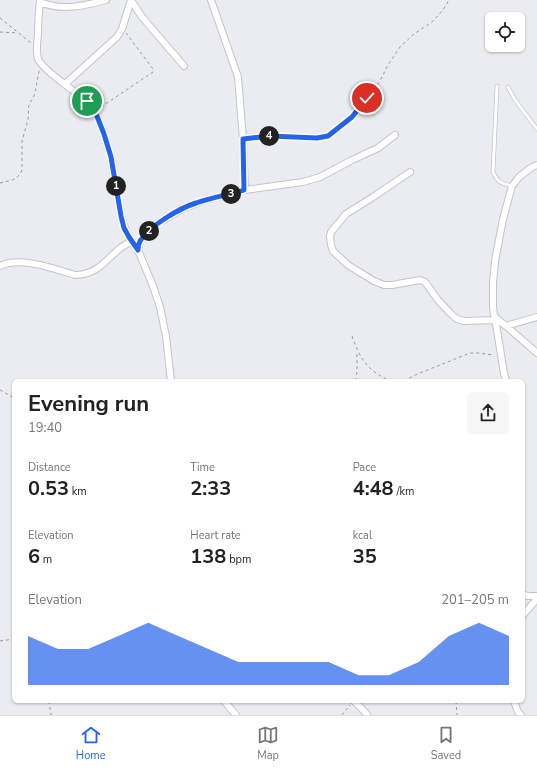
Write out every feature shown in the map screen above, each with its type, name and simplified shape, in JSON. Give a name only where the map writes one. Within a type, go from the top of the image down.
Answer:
[{"type":"street","points":[[106,0],[72,7],[53,6],[40,1],[37,48],[38,59],[40,63],[65,84],[91,103],[96,111],[111,157],[124,228],[138,250],[160,307],[166,336],[171,379]]},
{"type":"street","points":[[65,84],[114,40],[122,29],[131,0]]},
{"type":"street","points":[[131,0],[142,17],[184,66]]},
{"type":"street","points":[[211,0],[238,77],[243,139],[244,190]]},
{"type":"street","points":[[39,12],[53,6]]},
{"type":"street","points":[[138,250],[140,241],[153,226],[182,209],[205,200],[244,190],[304,182],[320,177],[378,148],[395,135]]},
{"type":"street","points":[[506,379],[492,307],[494,260],[512,186],[519,177],[537,165]]},
{"type":"street","points":[[410,172],[346,214],[331,232],[330,236],[333,252],[348,265],[374,281],[384,285],[420,280],[425,282],[438,300],[457,319],[464,321],[495,318],[537,353]]},
{"type":"street","points":[[0,266],[13,262],[24,263],[75,275],[84,275],[96,270],[118,250],[132,241]]},
{"type":"street","points":[[506,326],[537,317]]},
{"type":"street","points":[[525,595],[537,598],[525,613]]},
{"type":"street","points":[[226,703],[236,715]]},
{"type":"street","points":[[355,703],[367,715]]},
{"type":"street","points":[[515,703],[518,712],[521,715]]},
{"type":"lane","points":[[497,86],[493,172],[496,179],[501,183],[512,186]]},
{"type":"lane","points":[[508,87],[515,100],[537,129]]},
{"type":"path","points":[[243,139],[270,136],[317,138],[328,136],[352,117],[380,80],[388,64],[400,47],[414,34],[432,22],[450,0]]},
{"type":"path","points":[[0,18],[37,48]]},
{"type":"path","points":[[96,111],[153,72],[153,69],[122,29]]},
{"type":"path","points":[[0,32],[19,33]]},
{"type":"path","points":[[0,183],[17,178],[22,170],[22,142],[28,120],[29,104],[34,96],[36,88],[40,63]]},
{"type":"path","points":[[352,336],[357,350],[364,362],[372,371],[386,379]]},
{"type":"path","points":[[356,379],[357,350]]},
{"type":"path","points":[[408,379],[470,353],[488,353],[501,356]]},
{"type":"path","points":[[0,390],[12,397]]},
{"type":"path","points":[[0,641],[12,639]]},
{"type":"path","points":[[49,703],[51,715]]},
{"type":"path","points":[[342,715],[351,703]]},
{"type":"path","points":[[456,703],[457,715]]},
{"type":"route","points":[[87,101],[93,106],[111,157],[124,228],[138,250],[140,241],[153,226],[182,209],[205,200],[244,190],[243,139],[270,136],[317,138],[328,136],[352,117],[367,98]]}]
